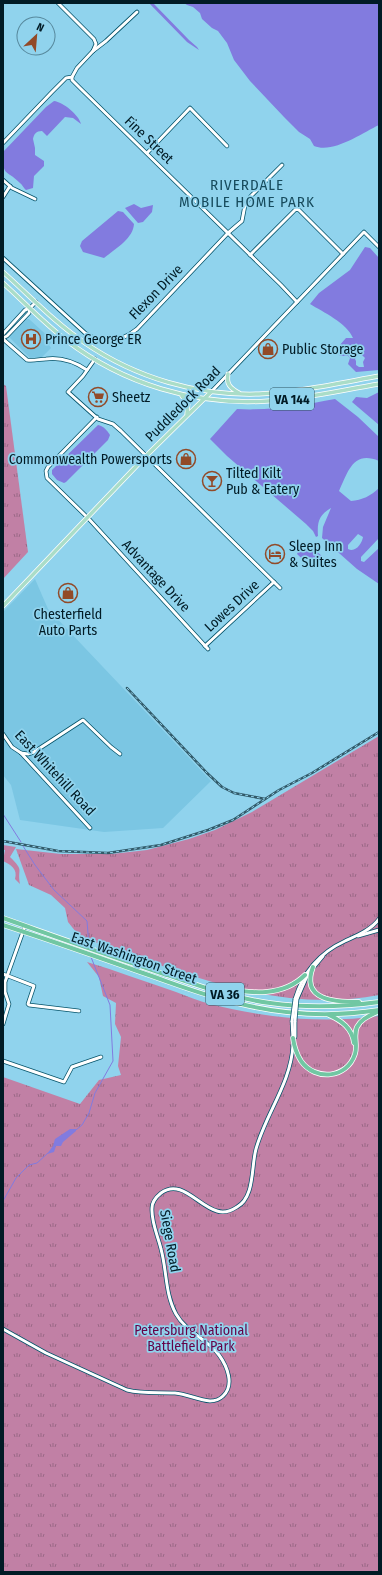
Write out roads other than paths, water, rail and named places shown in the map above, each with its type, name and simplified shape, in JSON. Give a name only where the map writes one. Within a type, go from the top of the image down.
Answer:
[{"type":"highway","name":"East Washington Street","points":[[3,918],[196,985],[242,998],[281,1004],[321,1006],[379,1002]]},
{"type":"highway","name":"East Washington Street","points":[[3,925],[220,999],[273,1010],[327,1014],[379,1011]]},
{"type":"highway","points":[[313,967],[310,976],[311,985],[315,992],[321,997],[338,1001],[373,1003]]},
{"type":"highway","points":[[196,985],[240,992],[267,992],[290,986],[305,975]]},
{"type":"highway","points":[[294,1037],[297,1053],[302,1062],[308,1068],[322,1074],[336,1073],[345,1069],[354,1057],[356,1047],[356,1031],[359,1023],[364,1018],[379,1011]]},
{"type":"highway","points":[[294,1037],[301,1057],[312,1068],[321,1072],[330,1072],[344,1066],[353,1054],[354,1038],[345,1024],[327,1014]]},
{"type":"main road","name":"VA 144","points":[[3,272],[72,334],[93,349],[118,363],[157,379],[211,392],[240,394],[285,392],[379,376]]},
{"type":"main road","name":"VA 144","points":[[3,283],[66,340],[95,359],[134,379],[179,394],[204,399],[239,402],[269,401],[379,384]]},
{"type":"main road","points":[[228,374],[227,381],[229,386],[240,394]]},
{"type":"main road","name":"Puddledock Road","points":[[3,606],[146,456],[211,392]]},
{"type":"main road","points":[[179,394],[185,398],[188,403],[187,415]]},
{"type":"street","points":[[58,3],[94,39],[96,44],[93,50]]},
{"type":"street","points":[[3,143],[66,78],[72,76],[93,50],[137,12]]},
{"type":"street","name":"Fine Street","points":[[72,76],[72,80],[297,302]]},
{"type":"street","points":[[147,153],[190,108],[227,146]]},
{"type":"street","name":"Flexon Drive","points":[[3,258],[88,335],[103,340],[123,338],[131,333],[228,233],[242,221],[245,205],[250,197],[282,165]]},
{"type":"street","points":[[3,180],[23,195],[35,200]]},
{"type":"street","points":[[3,197],[10,186]]},
{"type":"street","points":[[250,255],[296,209],[301,212],[343,254]]},
{"type":"street","name":"Puddledock Road","points":[[211,392],[364,232],[379,247]]},
{"type":"street","points":[[3,334],[25,310],[30,308],[36,302]]},
{"type":"street","points":[[30,308],[29,313],[3,339],[27,360],[58,359],[72,362],[87,370]]},
{"type":"street","points":[[95,359],[68,392],[97,417],[117,427],[280,588]]},
{"type":"street","name":"Advantage Drive","points":[[97,417],[46,471],[47,478],[88,518],[208,649]]},
{"type":"street","name":"Lowes Drive","points":[[205,646],[274,582]]},
{"type":"street","points":[[21,753],[28,754],[34,752],[83,720],[120,754]]},
{"type":"street","name":"East Whitehill Road","points":[[3,734],[15,750],[21,753],[90,828]]},
{"type":"street","name":"Siege Road","points":[[3,1329],[46,1353],[127,1390],[140,1393],[176,1393],[211,1401],[218,1400],[225,1395],[229,1388],[230,1380],[222,1359],[215,1350],[182,1323],[174,1310],[168,1294],[163,1257],[153,1219],[152,1205],[155,1198],[168,1189],[184,1191],[205,1206],[217,1211],[223,1212],[232,1210],[243,1203],[248,1194],[258,1143],[289,1072],[294,1037],[293,1021],[296,999],[305,975],[315,961],[326,952],[379,922]]},
{"type":"street","points":[[3,1024],[9,1006],[9,1000],[4,989],[7,975],[24,926]]},
{"type":"street","name":"Siege Road","points":[[355,936],[379,930]]},
{"type":"street","name":"Siege Road","points":[[296,999],[303,983],[313,967],[326,952]]},
{"type":"street","points":[[3,974],[34,986],[28,1004],[29,1006],[79,1011]]},
{"type":"street","points":[[3,1061],[64,1082],[72,1067],[101,1058]]},
{"type":"waterway","points":[[3,814],[21,842]]},
{"type":"waterway","points":[[23,846],[54,890],[87,921],[89,946]]},
{"type":"waterway","points":[[76,1130],[82,1125],[89,1113],[95,1093],[113,1061],[110,1005],[91,957]]},
{"type":"waterway","points":[[3,1201],[16,1178],[29,1165],[37,1163],[48,1153]]},
{"type":"railway","points":[[127,688],[222,787],[234,793],[265,799]]},
{"type":"railway","points":[[3,841],[58,851],[108,853],[161,845],[208,830],[233,820],[279,790],[312,773],[379,732]]},
{"type":"place","name":"Prince George ER","points":[[31,339]]},
{"type":"place","name":"Public Storage","points":[[268,349]]},
{"type":"place","name":"Sheetz","points":[[98,397]]},
{"type":"place","name":"Commonwealth Powersports","points":[[186,459]]},
{"type":"place","name":"Tilted Kilt Pub & Eatery","points":[[212,481]]},
{"type":"place","name":"Sleep Inn & Suites","points":[[275,554]]},
{"type":"place","name":"Chesterfield Auto Parts","points":[[68,593]]},
{"type":"district","name":"RIVERDALE MOBILE HOME PARK","points":[[247,194]]},
{"type":"park label","name":"Petersburg National Battlefield Park","points":[[191,1338]]}]
